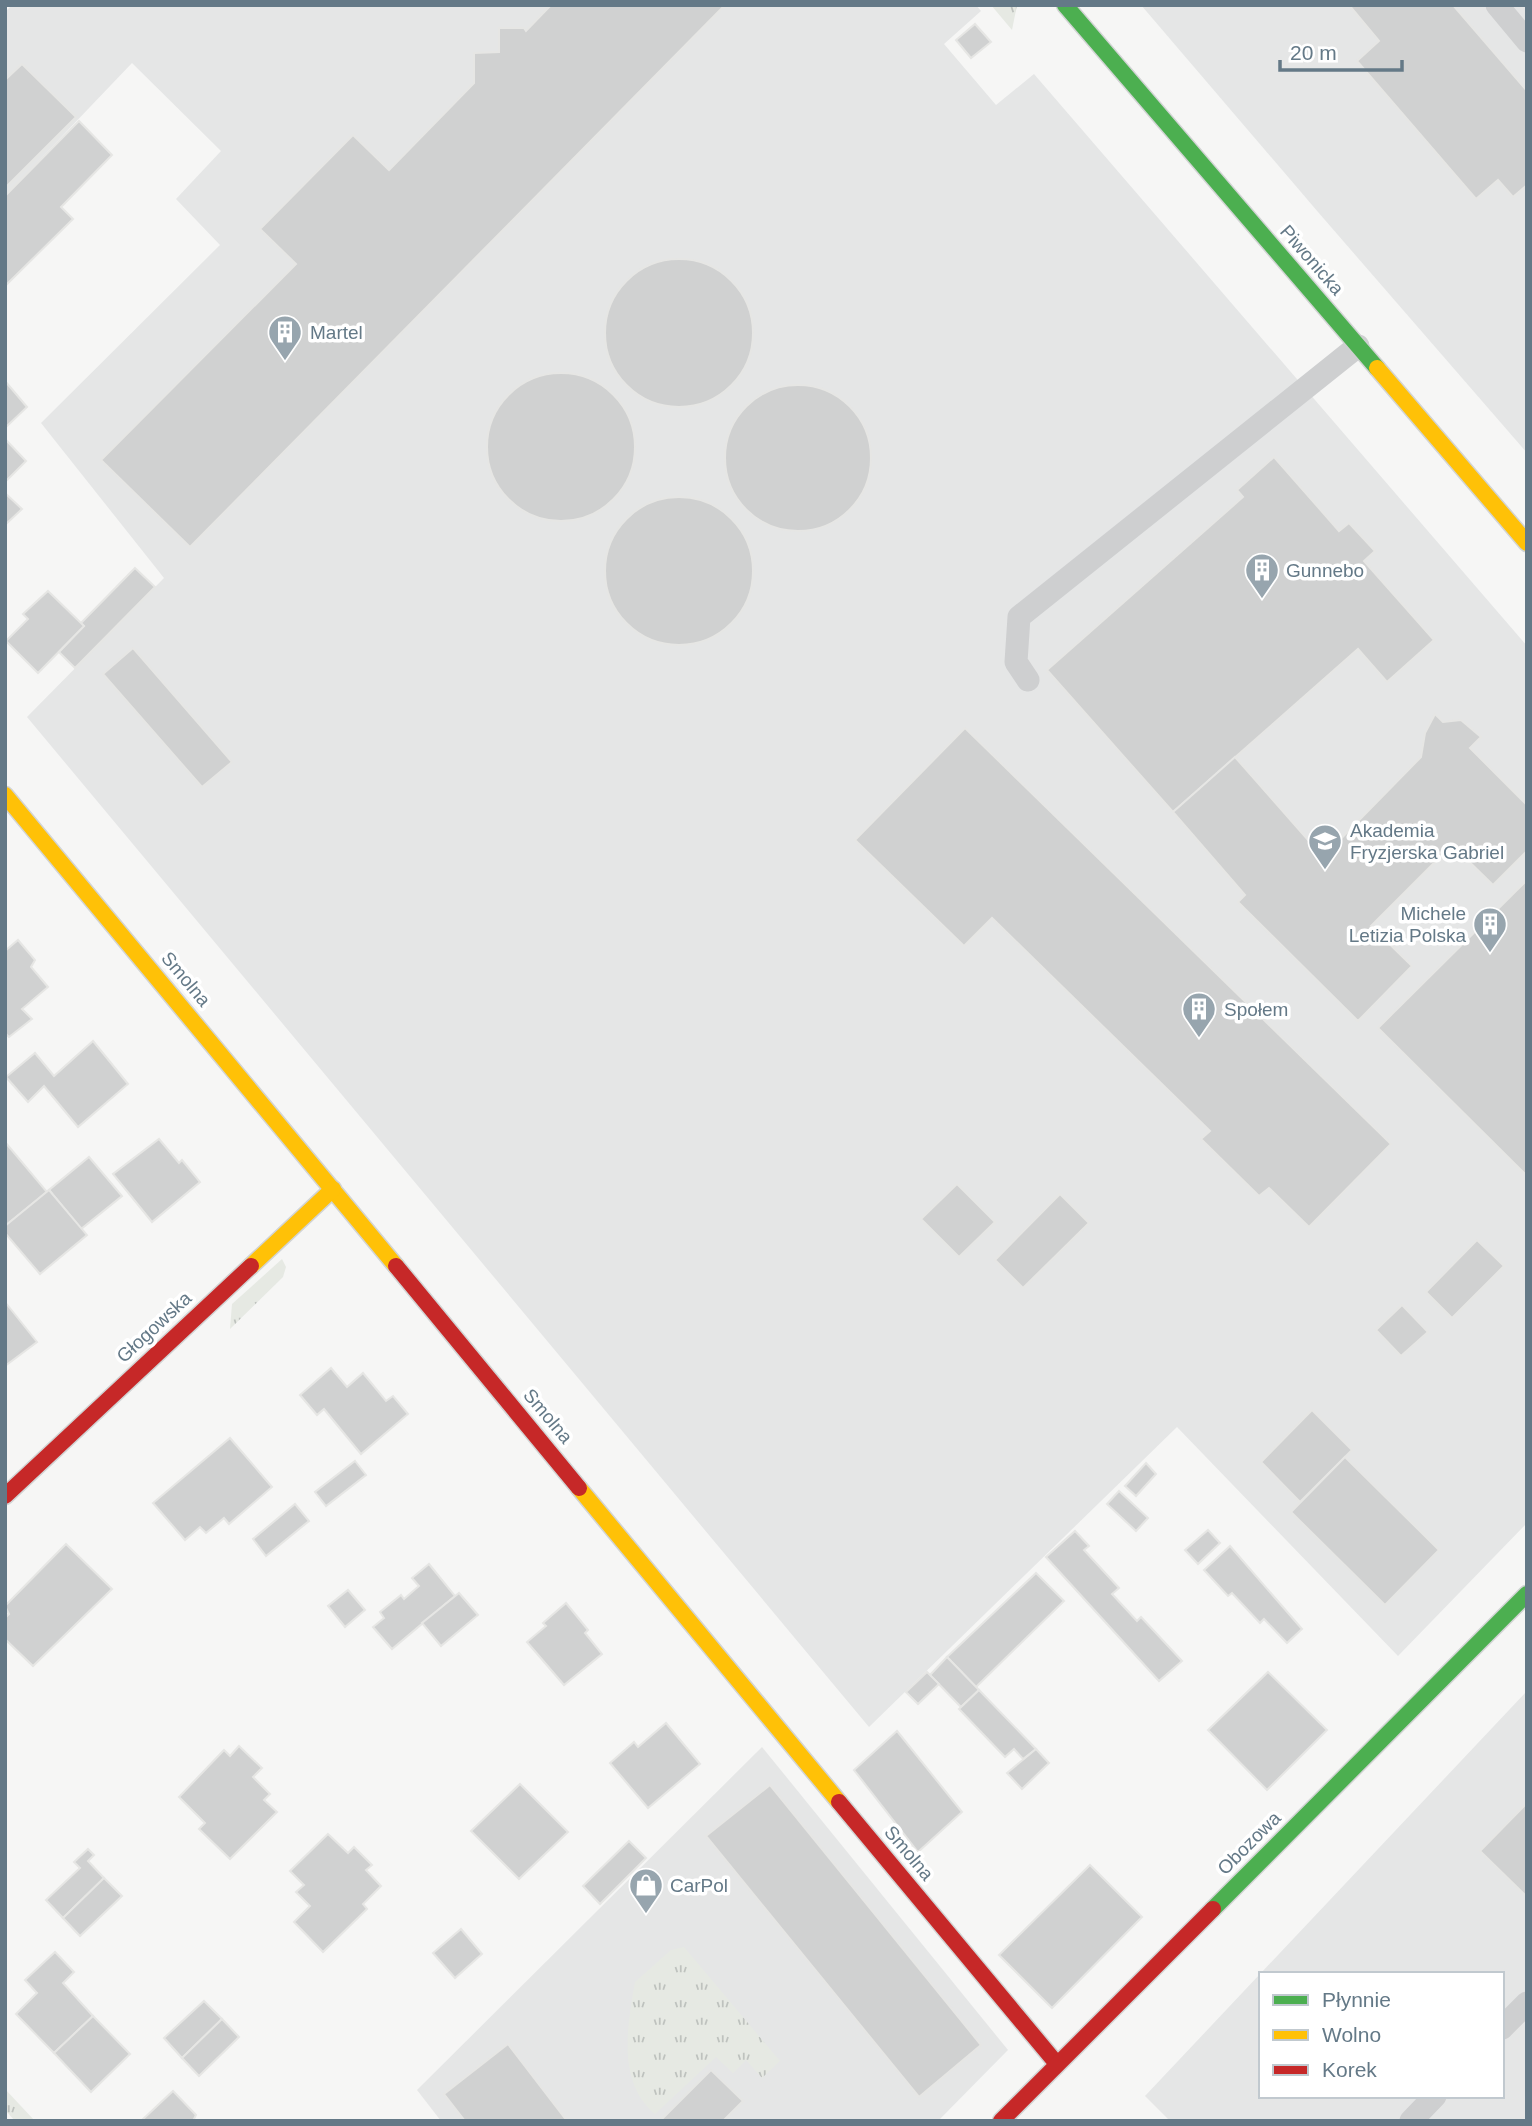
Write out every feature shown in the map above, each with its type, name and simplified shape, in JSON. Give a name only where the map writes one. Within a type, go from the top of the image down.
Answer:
[{"type":"street","name":"Piwonicka","points":[[1065,5],[1527,543]]},
{"type":"street","name":"Smolna","points":[[5,795],[1057,2064]]},
{"type":"street","name":"Głogowska","points":[[5,1496],[333,1189]]},
{"type":"street","name":"Obozowa","points":[[1001,2121],[1527,1594]]},
{"type":"lane","points":[[1497,5],[1527,41]]},
{"type":"lane","points":[[1028,680],[1016,662],[1019,617],[1358,346]]},
{"type":"lane","points":[[1504,2026],[1527,2003]]},
{"type":"lane","points":[[1411,2121],[1433,2098]]},
{"type":"shaded area","points":[[12,5],[976,5],[981,11],[944,44],[996,105],[1034,74],[1527,646],[1527,1523],[1398,1656],[1177,1427],[869,1727],[27,717],[164,578],[41,423],[220,245],[176,199],[221,151],[132,63],[5,196],[5,12]]},
{"type":"shaded area","points":[[1141,5],[1527,5],[1527,453],[1318,212]]},
{"type":"shaded area","points":[[1527,1691],[1527,2121],[1170,2121],[1145,2096],[1259,1975],[1259,2098],[1504,2098],[1504,1972],[1262,1972]]},
{"type":"shaded area","points":[[762,1747],[1008,2050],[938,2121],[441,2121],[417,2090]]},
{"type":"green space","points":[[991,5],[1017,5],[1012,30]]},
{"type":"green space","points":[[282,1259],[286,1267],[283,1277],[230,1329],[232,1304]]},
{"type":"green space","points":[[684,1947],[780,2061],[762,2078],[746,2060],[733,2073],[716,2057],[655,2114],[643,2101],[630,2070],[629,2017],[635,1982],[671,1950]]},
{"type":"green space","points":[[5,2089],[35,2121],[15,2121],[5,2110]]},
{"type":"building","name":"Martel","points":[[551,5],[725,5],[190,547],[101,460],[296,264],[260,229],[353,135],[389,170],[474,83],[474,53],[499,52],[499,28],[524,28],[526,31]]},
{"type":"building","points":[[1349,5],[1453,5],[1527,91],[1527,185],[1513,197],[1498,180],[1476,199],[1357,61],[1379,41]]},
{"type":"building","points":[[975,24],[991,42],[971,58],[956,40]]},
{"type":"building","points":[[22,64],[76,117],[5,188],[5,80]]},
{"type":"building","points":[[79,121],[112,155],[61,207],[73,219],[5,286],[5,196]]},
{"type":"building","points":[[679,259],[707,265],[731,281],[747,305],[753,333],[747,361],[731,385],[707,401],[679,407],[651,401],[627,385],[611,361],[605,333],[611,305],[627,281],[651,265]]},
{"type":"building","points":[[561,373],[589,379],[613,395],[629,419],[635,447],[629,475],[613,499],[589,515],[561,521],[533,515],[509,499],[493,475],[487,447],[493,419],[509,395],[533,379]]},
{"type":"building","points":[[5,381],[27,407],[5,428]]},
{"type":"building","points":[[798,385],[826,390],[850,406],[866,430],[871,458],[866,486],[850,510],[826,526],[798,531],[770,526],[746,510],[730,486],[725,458],[730,430],[746,406],[770,390]]},
{"type":"building","points":[[5,439],[26,461],[5,482]]},
{"type":"building","name":"Gunnebo","points":[[1274,457],[1339,531],[1349,523],[1375,551],[1364,561],[1434,640],[1387,682],[1358,649],[1173,812],[1047,670],[1243,497],[1237,490]]},
{"type":"building","points":[[5,493],[22,509],[5,525]]},
{"type":"building","points":[[679,497],[707,503],[731,519],[747,543],[753,571],[747,599],[731,623],[707,639],[679,645],[651,639],[627,623],[611,599],[605,571],[611,543],[627,519],[651,503]]},
{"type":"building","points":[[135,568],[155,587],[75,668],[59,652],[84,626],[81,623]]},
{"type":"building","points":[[48,591],[84,626],[38,673],[6,641],[28,619],[23,614]]},
{"type":"building","points":[[133,648],[232,762],[202,787],[103,674]]},
{"type":"building","name":"Akademia Fryzjerska Gabriel","points":[[1435,714],[1443,722],[1461,720],[1481,737],[1470,748],[1527,805],[1527,851],[1493,885],[1452,845],[1371,926],[1412,966],[1358,1021],[1238,902],[1245,895],[1173,812],[1235,757],[1323,857],[1421,757],[1425,733]]},
{"type":"building","name":"Społem","points":[[965,728],[1391,1144],[1309,1227],[1269,1188],[1259,1196],[1201,1139],[1210,1131],[992,918],[964,946],[855,840]]},
{"type":"building","name":"Michele Letizia Polska","points":[[1527,880],[1527,1176],[1378,1028]]},
{"type":"building","points":[[18,940],[35,960],[31,967],[48,987],[22,1009],[32,1019],[9,1037],[5,1033],[5,951]]},
{"type":"building","points":[[93,1041],[128,1084],[78,1127],[44,1086],[28,1102],[6,1077],[35,1053],[54,1076]]},
{"type":"building","points":[[159,1139],[179,1163],[182,1160],[200,1182],[152,1222],[113,1174]]},
{"type":"building","points":[[5,1142],[47,1192],[5,1226]]},
{"type":"building","points":[[89,1157],[122,1196],[81,1229],[49,1190]]},
{"type":"building","points":[[957,1184],[995,1222],[959,1257],[921,1219]]},
{"type":"building","points":[[49,1190],[87,1235],[40,1274],[5,1233],[5,1226]]},
{"type":"building","points":[[1060,1194],[1089,1223],[1023,1288],[995,1260]]},
{"type":"building","points":[[1477,1240],[1504,1266],[1452,1318],[1426,1292]]},
{"type":"building","points":[[5,1302],[37,1342],[5,1366]]},
{"type":"building","points":[[1402,1305],[1428,1332],[1401,1356],[1376,1330]]},
{"type":"building","points":[[331,1368],[347,1387],[363,1373],[386,1401],[393,1396],[408,1414],[361,1454],[324,1409],[317,1415],[300,1395]]},
{"type":"building","points":[[1312,1410],[1352,1450],[1300,1502],[1261,1462]]},
{"type":"building","points":[[230,1438],[272,1487],[229,1524],[224,1518],[206,1533],[200,1527],[185,1540],[153,1503]]},
{"type":"building","points":[[1345,1457],[1439,1550],[1385,1605],[1291,1512]]},
{"type":"building","points":[[355,1461],[366,1475],[326,1506],[315,1492]]},
{"type":"building","points":[[1146,1463],[1156,1474],[1136,1496],[1125,1486]]},
{"type":"building","points":[[1119,1491],[1148,1518],[1136,1531],[1107,1504]]},
{"type":"building","points":[[295,1504],[309,1521],[266,1556],[253,1539]]},
{"type":"building","points":[[1208,1530],[1220,1543],[1198,1564],[1185,1550]]},
{"type":"building","points":[[1075,1531],[1089,1546],[1084,1550],[1119,1588],[1112,1594],[1137,1621],[1141,1617],[1182,1661],[1159,1681],[1046,1557]]},
{"type":"building","points":[[66,1544],[112,1589],[33,1666],[5,1639],[5,1618],[9,1614],[5,1606]]},
{"type":"building","points":[[1230,1546],[1302,1629],[1287,1643],[1264,1619],[1260,1623],[1232,1593],[1228,1596],[1204,1570]]},
{"type":"building","points":[[429,1564],[455,1596],[392,1649],[373,1627],[384,1618],[380,1612],[401,1595],[404,1599],[419,1586],[412,1578]]},
{"type":"building","points":[[1036,1573],[1064,1601],[976,1687],[947,1657]]},
{"type":"building","points":[[348,1590],[365,1610],[345,1627],[328,1606]]},
{"type":"building","points":[[459,1593],[478,1615],[441,1646],[422,1623]]},
{"type":"building","points":[[566,1603],[588,1630],[585,1633],[602,1654],[564,1685],[527,1642],[546,1626],[543,1623]]},
{"type":"building","points":[[947,1657],[979,1690],[961,1707],[930,1675]]},
{"type":"building","points":[[927,1672],[939,1684],[918,1704],[906,1692]]},
{"type":"building","points":[[1268,1672],[1327,1730],[1267,1790],[1208,1730]]},
{"type":"building","points":[[979,1690],[1036,1749],[1023,1759],[1014,1749],[1005,1757],[959,1709]]},
{"type":"building","points":[[666,1723],[700,1764],[648,1808],[610,1763],[634,1742],[638,1747]]},
{"type":"building","points":[[897,1731],[962,1812],[918,1852],[854,1770]]},
{"type":"building","points":[[239,1746],[262,1768],[253,1777],[270,1794],[264,1800],[277,1812],[230,1859],[199,1829],[205,1823],[179,1797],[224,1750],[230,1756]]},
{"type":"building","points":[[1036,1749],[1049,1763],[1022,1789],[1007,1773]]},
{"type":"building","points":[[520,1784],[568,1832],[519,1879],[471,1831]]},
{"type":"building","points":[[770,1785],[981,2045],[919,2097],[706,1836]]},
{"type":"building","points":[[1527,1803],[1527,1897],[1480,1851]]},
{"type":"building","points":[[328,1834],[348,1853],[354,1847],[372,1865],[366,1870],[381,1886],[363,1904],[367,1909],[323,1952],[294,1922],[310,1906],[296,1892],[304,1885],[290,1871]]},
{"type":"building","points":[[629,1841],[646,1858],[600,1904],[583,1886]]},
{"type":"building","points":[[88,1849],[94,1855],[88,1861],[104,1878],[63,1918],[46,1900],[80,1868],[74,1862]]},
{"type":"building","points":[[1090,1865],[1142,1917],[1052,2008],[999,1955]]},
{"type":"building","points":[[104,1878],[122,1896],[80,1936],[63,1918]]},
{"type":"building","points":[[461,1929],[482,1954],[455,1978],[433,1953]]},
{"type":"building","points":[[55,1952],[74,1972],[63,1983],[93,2016],[54,2053],[16,2014],[37,1993],[25,1980]]},
{"type":"building","points":[[204,2001],[222,2019],[182,2058],[164,2038]]},
{"type":"building","points":[[93,2016],[130,2054],[91,2092],[54,2053]]},
{"type":"building","points":[[222,2019],[239,2037],[199,2076],[182,2058]]},
{"type":"building","points":[[508,2044],[567,2121],[465,2121],[444,2094]]},
{"type":"building","points":[[711,2070],[743,2101],[723,2121],[660,2121]]},
{"type":"building","points":[[173,2091],[196,2115],[193,2121],[141,2121]]},
{"type":"traffic: fast","points":[[1065,5],[1377,368]]},
{"type":"traffic: fast","points":[[1213,1909],[1527,1594]]},
{"type":"traffic: slow","points":[[1377,368],[1527,543]]},
{"type":"traffic: slow","points":[[5,795],[396,1266]]},
{"type":"traffic: slow","points":[[251,1266],[333,1189]]},
{"type":"traffic: slow","points":[[579,1488],[839,1802]]},
{"type":"traffic: jam","points":[[5,1496],[251,1266]]},
{"type":"traffic: jam","points":[[396,1266],[579,1488]]},
{"type":"traffic: jam","points":[[839,1802],[1057,2064]]},
{"type":"traffic: jam","points":[[1001,2121],[1213,1909]]},
{"type":"place","name":"Martel","points":[[285,362]]},
{"type":"place","name":"Gunnebo","points":[[1262,600]]},
{"type":"place","name":"Akademia Fryzjerska Gabriel","points":[[1325,871]]},
{"type":"place","name":"Michele Letizia Polska","points":[[1490,954]]},
{"type":"place","name":"Społem","points":[[1199,1039]]},
{"type":"place","name":"CarPol","points":[[646,1915]]}]
